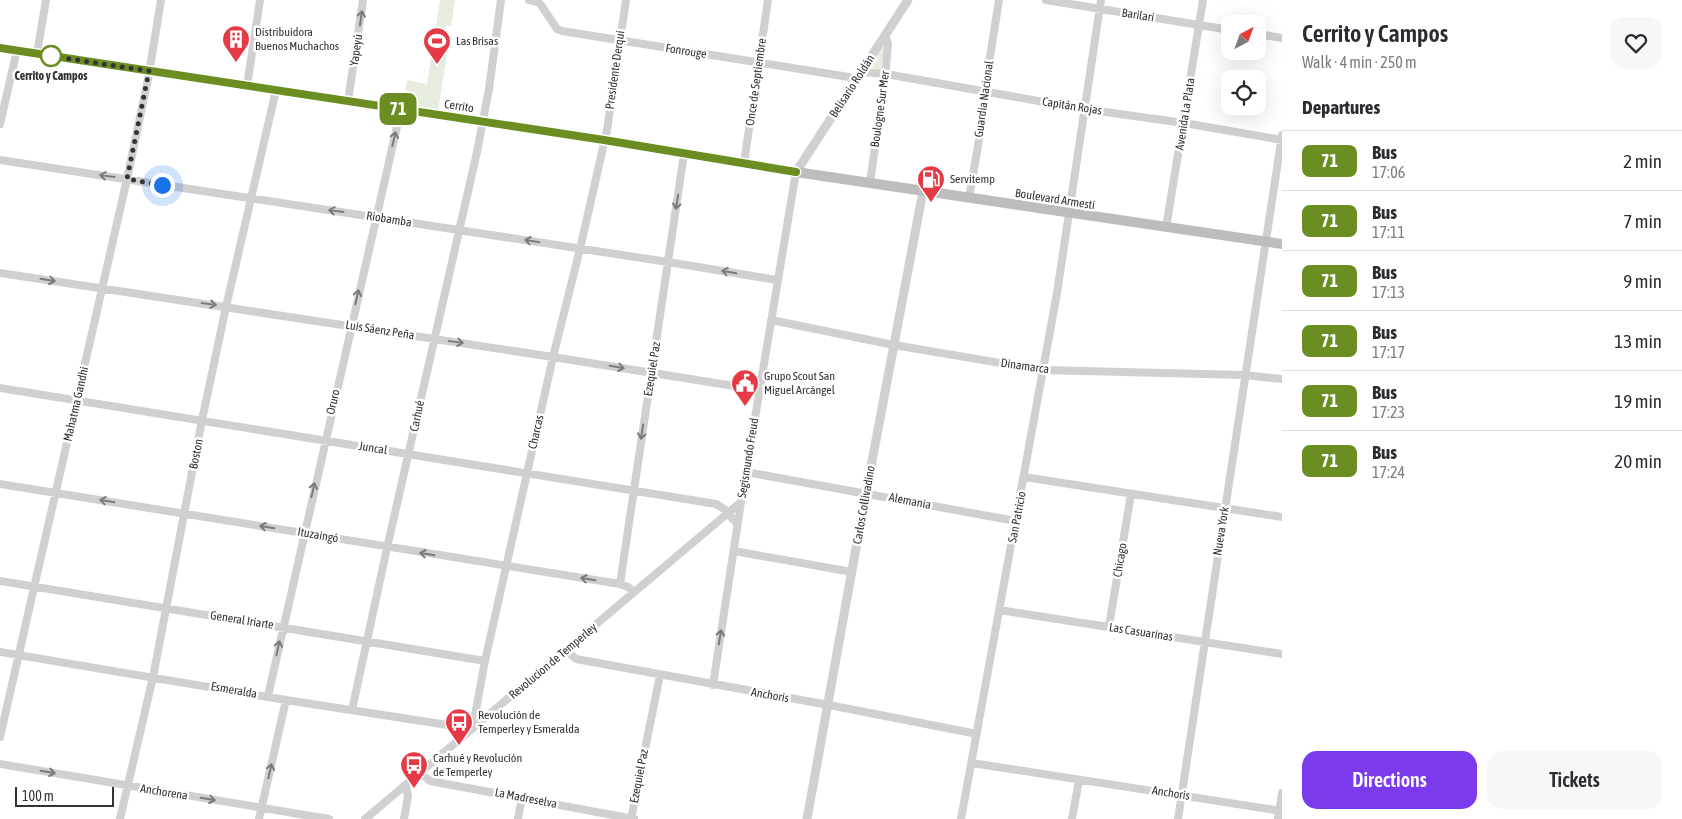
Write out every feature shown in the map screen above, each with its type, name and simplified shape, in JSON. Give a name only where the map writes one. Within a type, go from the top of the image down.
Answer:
[{"type":"main road","name":"Cerrito","points":[[0,48],[604,140],[796,172]]},
{"type":"main road","name":"Boulevard Armesti","points":[[796,172],[1069,214],[1282,244]]},
{"type":"street","points":[[37,53],[46,0]]},
{"type":"street","name":"Mahatma Gandhi","points":[[0,736],[127,179],[161,0]]},
{"type":"street","points":[[247,86],[260,0]]},
{"type":"street","name":"Yapeyú","points":[[348,101],[363,0]]},
{"type":"street","name":"Carhué","points":[[352,710],[483,123],[501,0]]},
{"type":"street","name":"Fonrouge","points":[[529,0],[538,2],[557,29],[562,31],[849,77],[855,82]]},
{"type":"street","name":"Presidente Derqui","points":[[604,140],[626,0]]},
{"type":"street","name":"Once de Septiembre","points":[[744,163],[768,0]]},
{"type":"street","name":"Belisario Roldán","points":[[796,172],[908,0]]},
{"type":"street","name":"Guardia Nacional","points":[[969,198],[986,99],[986,82],[999,0]]},
{"type":"street","name":"Barilari","points":[[1046,0],[1221,29]]},
{"type":"street","name":"San Patricio","points":[[961,819],[1057,292],[1101,0]]},
{"type":"street","name":"Avenida La Plata","points":[[1166,228],[1203,0]]},
{"type":"street","name":"Boulogne Sur Mer","points":[[870,183],[886,74],[888,44],[886,35]]},
{"type":"street","points":[[1266,35],[1282,38]]},
{"type":"street","points":[[0,124],[17,50]]},
{"type":"street","name":"Capitán Rojas","points":[[862,72],[886,74],[1084,108],[1282,138]]},
{"type":"street","name":"Boston","points":[[120,819],[167,608],[202,420],[226,307],[276,90]]},
{"type":"street","name":"Oruro","points":[[268,696],[282,627],[401,109]]},
{"type":"street","name":"Nueva York","points":[[1178,819],[1282,138]]},
{"type":"street","name":"Charcas","points":[[478,724],[475,715],[485,661],[526,473],[604,140]]},
{"type":"street","name":"Ezequiel Paz","points":[[620,584],[684,154]]},
{"type":"street","name":"Riobamba","points":[[0,160],[777,280]]},
{"type":"street","name":"Segismundo Freud","points":[[713,685],[740,502],[796,172]]},
{"type":"street","name":"Carlos Collivadino","points":[[808,819],[866,493],[923,191]]},
{"type":"street","name":"Luis Sáenz Peña","points":[[0,273],[553,356],[759,390]]},
{"type":"street","name":"Dinamarca","points":[[771,320],[1042,370],[1245,375],[1282,379]]},
{"type":"street","name":"Juncal","points":[[0,388],[716,504],[728,512],[737,524]]},
{"type":"street","name":"Alemania","points":[[746,472],[1016,521]]},
{"type":"street","points":[[1024,477],[1282,517]]},
{"type":"street","name":"Ituzaingó","points":[[0,484],[304,532],[387,548],[620,584],[634,592]]},
{"type":"street","name":"Chicago","points":[[1109,626],[1131,494]]},
{"type":"street","name":"Revolucion de Temperley","points":[[365,819],[740,502]]},
{"type":"street","points":[[734,551],[852,572]]},
{"type":"street","name":"General Iriarte","points":[[0,581],[485,661]]},
{"type":"street","name":"Las Casuarinas","points":[[999,610],[1282,654]]},
{"type":"street","name":"Anchoris","points":[[566,650],[576,659],[977,734]]},
{"type":"street","name":"Esmeralda","points":[[0,652],[454,726],[461,729],[464,735]]},
{"type":"street","name":"Ezequiel Paz","points":[[632,819],[660,675]]},
{"type":"street","points":[[259,819],[286,700]]},
{"type":"street","name":"Anchoris","points":[[972,763],[1281,811]]},
{"type":"street","name":"Anchorena","points":[[0,764],[329,819]]},
{"type":"street","name":"La Madreselva","points":[[420,773],[430,781],[632,819]]},
{"type":"street","points":[[1072,819],[1080,780]]},
{"type":"street","points":[[404,819],[408,796],[406,785]]},
{"type":"street","points":[[1278,819],[1281,811],[1282,793]]},
{"type":"street","points":[[518,819],[522,798]]},
{"type":"shaded area","name":"Las Brisas","points":[[440,0],[455,0],[451,26],[446,26],[445,34],[450,35],[438,111],[403,105],[407,80],[427,84]]},
{"type":"shaded area","points":[[883,47],[882,70],[871,68]]},
{"type":"bus line","name":"71","points":[[0,48],[604,140],[796,172]]},
{"type":"place","name":"Cerrito y Campos","points":[[51,56]]},
{"type":"place","name":"Distribuidora Buenos Muchachos","points":[[236,63]]},
{"type":"place","name":"Las Brisas","points":[[437,65]]},
{"type":"place","name":"Servitemp","points":[[931,203]]},
{"type":"place","name":"Grupo Scout San Miguel Arcángel","points":[[745,407]]},
{"type":"place","name":"Revolución de Temperley y Esmeralda","points":[[459,746]]},
{"type":"place","name":"Carhué y Revolución de Temperley","points":[[414,789]]},
{"type":"route","points":[[51,56],[149,71],[127,179],[162,185]]}]
